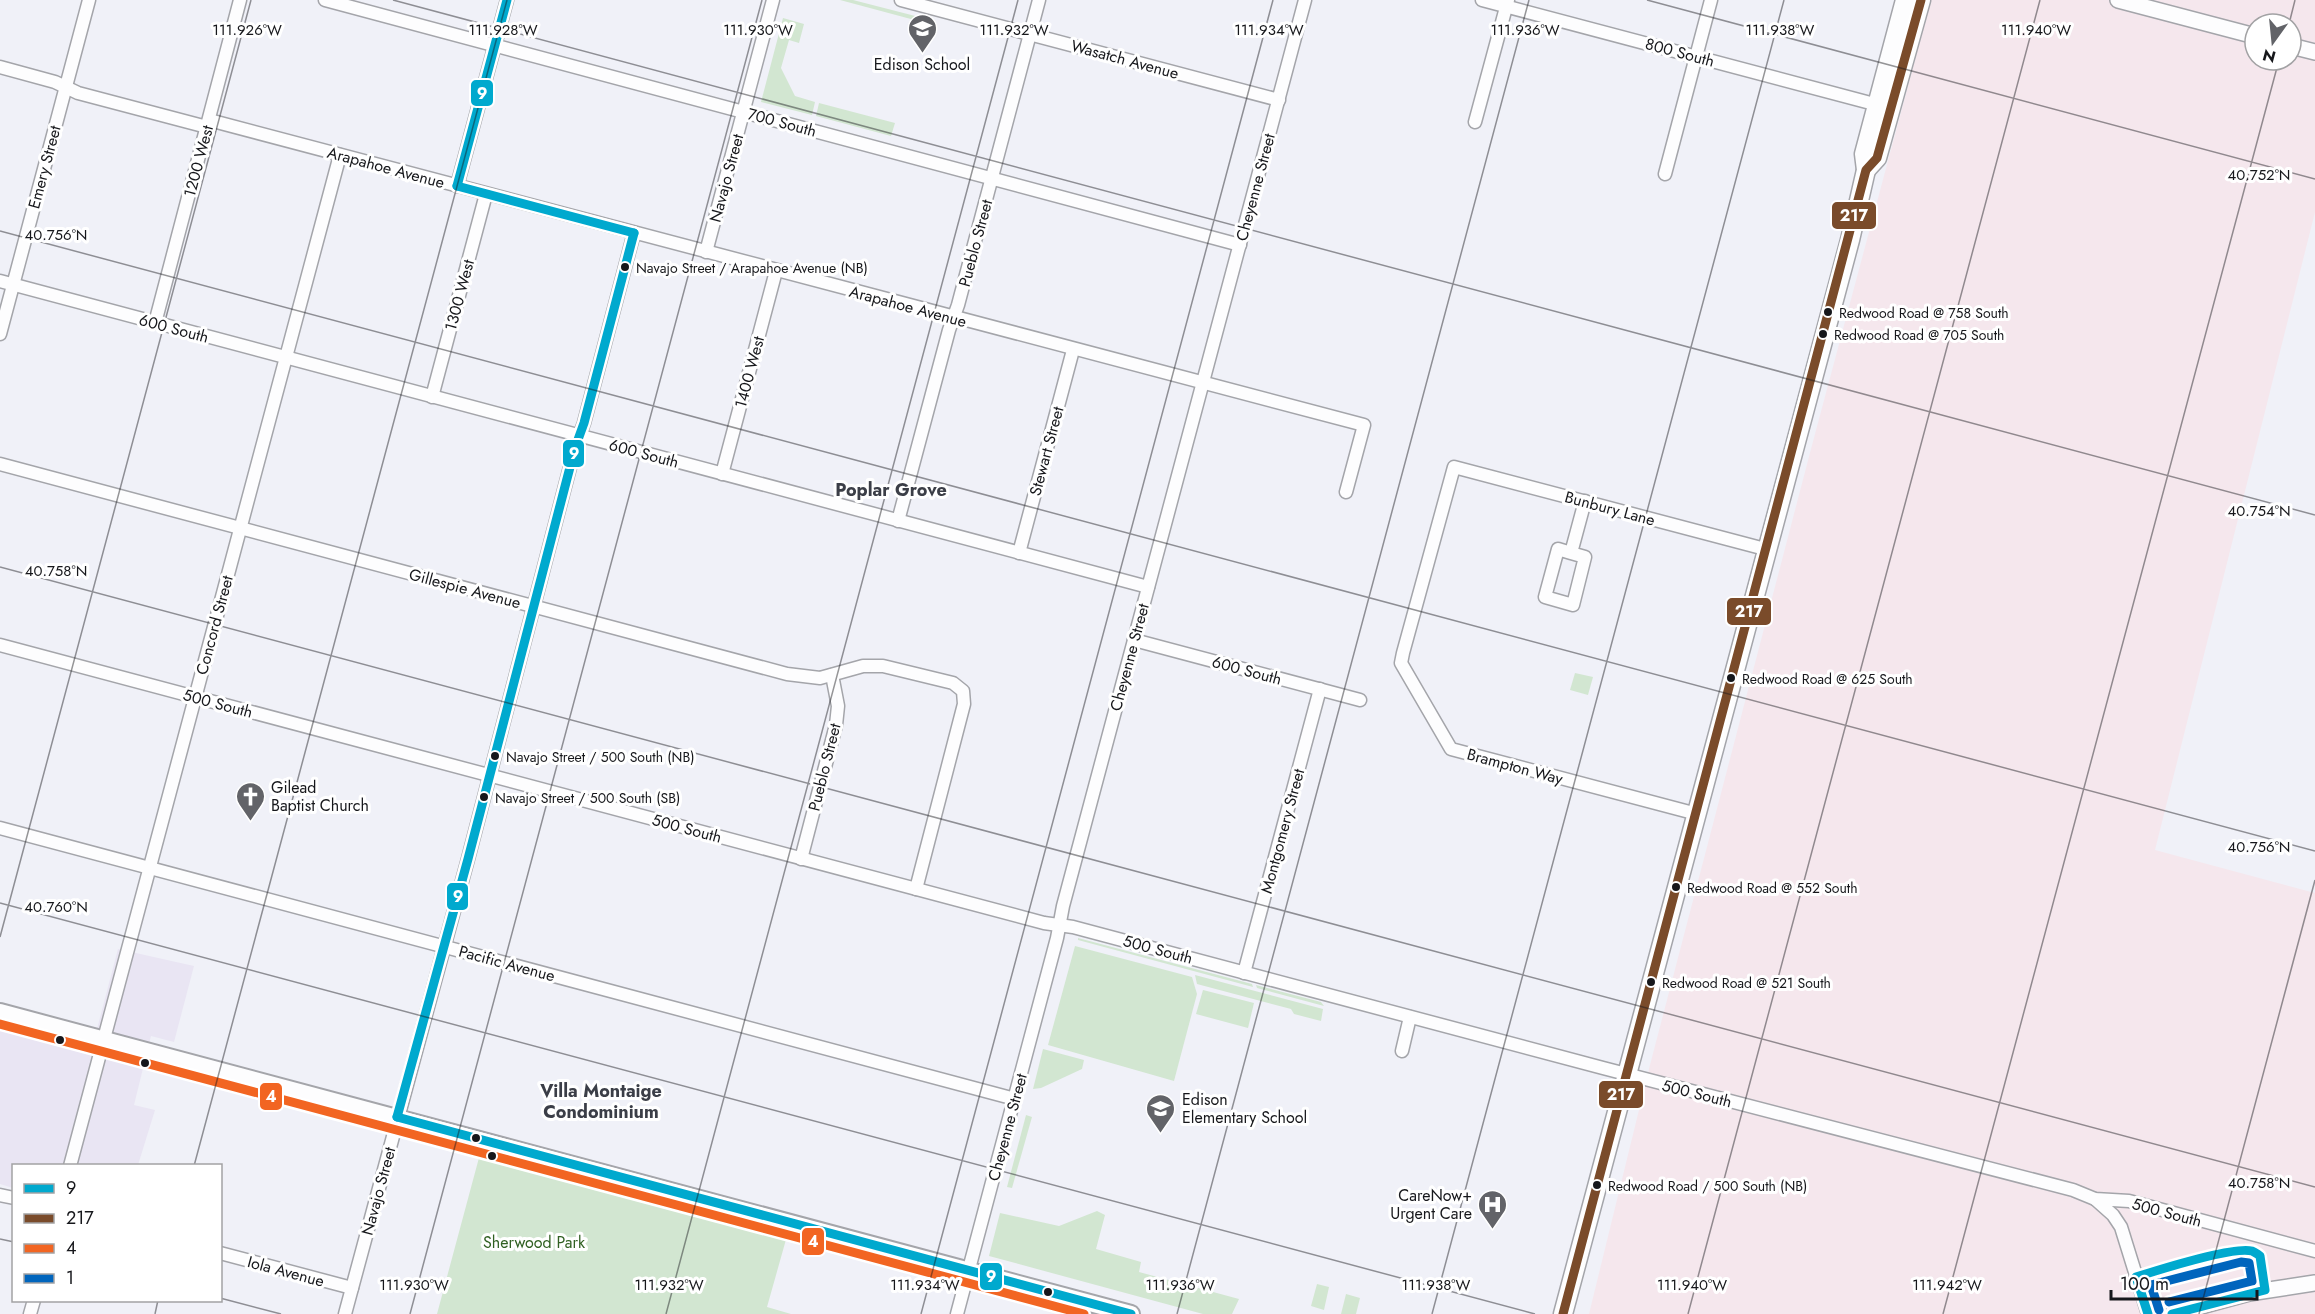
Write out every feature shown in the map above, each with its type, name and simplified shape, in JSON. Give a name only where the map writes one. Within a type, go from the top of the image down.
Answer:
[{"type":"main road","points":[[1563,1314],[1697,814],[1765,549],[1791,462],[1866,171],[1864,154],[1905,0]]},
{"type":"main road","points":[[1866,171],[1877,158],[1921,0]]},
{"type":"main road","points":[[0,1012],[1131,1314]]},
{"type":"street","name":"Emery Street","points":[[0,333],[89,0]]},
{"type":"street","name":"1200 West","points":[[155,323],[240,0]]},
{"type":"street","name":"700 South","points":[[325,0],[1240,245]]},
{"type":"street","points":[[457,186],[507,0]]},
{"type":"street","name":"Navajo Street","points":[[706,252],[773,0]]},
{"type":"street","name":"Wasatch Avenue","points":[[901,0],[1279,100]]},
{"type":"street","name":"Pueblo Street","points":[[898,521],[1039,0]]},
{"type":"street","name":"Cheyenne Street","points":[[957,1314],[1015,1099],[1063,906],[1305,0]]},
{"type":"street","name":"800 South","points":[[1482,0],[1507,3],[1696,57],[1878,105]]},
{"type":"street","points":[[1665,174],[1711,0]]},
{"type":"street","points":[[2118,0],[2243,33]]},
{"type":"street","points":[[1475,122],[1507,3]]},
{"type":"street","name":"Arapahoe Avenue","points":[[0,67],[55,82],[78,93],[340,155],[1364,425],[1346,492]]},
{"type":"street","name":"Concord Street","points":[[71,1164],[340,155]]},
{"type":"street","name":"1300 West","points":[[432,397],[486,194]]},
{"type":"street","name":"Navajo Street","points":[[345,1314],[634,233]]},
{"type":"street","name":"1400 West","points":[[722,474],[776,271]]},
{"type":"street","name":"600 South","points":[[0,281],[1148,587]]},
{"type":"street","name":"Stewart Street","points":[[1019,553],[1073,350]]},
{"type":"street","name":"Gillespie Avenue","points":[[0,464],[787,674],[812,678],[862,666],[883,666],[952,683],[963,691],[964,704],[916,889]]},
{"type":"street","name":"Bunbury Lane","points":[[1454,467],[1765,549]]},
{"type":"street","name":"Brampton Way","points":[[1454,467],[1401,663],[1451,749],[1697,814]]},
{"type":"street","points":[[1571,553],[1585,501]]},
{"type":"street","points":[[1558,549],[1571,553],[1585,557],[1573,605],[1545,597],[1558,549]]},
{"type":"street","name":"600 South","points":[[1134,640],[1360,700]]},
{"type":"street","name":"500 South","points":[[0,645],[1044,923],[1060,925],[2062,1188],[2095,1199],[2129,1201],[2315,1251]]},
{"type":"street","name":"Pueblo Street","points":[[801,858],[836,725],[838,706],[832,675]]},
{"type":"street","name":"Montgomery Street","points":[[1244,973],[1320,689]]},
{"type":"street","name":"Pacific Avenue","points":[[0,828],[1015,1099]]},
{"type":"street","points":[[1402,1051],[1410,1017]]},
{"type":"street","points":[[2095,1199],[2114,1215],[2121,1227],[2148,1314]]},
{"type":"street","name":"Iola Avenue","points":[[222,1254],[352,1288]]},
{"type":"street","points":[[2172,1314],[2249,1293],[2315,1283]]},
{"type":"shaded area","points":[[1931,0],[2315,0],[2315,212],[2155,850],[2315,893],[2315,1314],[1589,1314],[1650,1065]]},
{"type":"shaded area","points":[[118,949],[194,966],[174,1042],[151,1036],[134,1105],[155,1110],[138,1164],[12,1164],[12,1188],[0,1184],[0,1029],[91,1052]]},
{"type":"green space","points":[[840,0],[853,0],[923,18],[922,22]]},
{"type":"green space","points":[[783,18],[804,24],[799,43],[789,40],[781,68],[795,96],[815,102],[812,115],[761,102]]},
{"type":"green space","points":[[819,103],[895,123],[891,136],[816,116]]},
{"type":"green space","points":[[1575,673],[1593,677],[1588,695],[1570,690]]},
{"type":"green space","points":[[1078,938],[1252,984],[1253,987],[1078,940]]},
{"type":"green space","points":[[1075,946],[1192,977],[1197,994],[1174,1081],[1048,1045]]},
{"type":"green space","points":[[1195,975],[1323,1009],[1321,1021],[1294,1014],[1291,1009],[1197,984]]},
{"type":"green space","points":[[1256,985],[1321,1002],[1324,1006],[1257,988]]},
{"type":"green space","points":[[1203,990],[1254,1003],[1248,1028],[1196,1014]]},
{"type":"green space","points":[[1043,1049],[1084,1060],[1082,1069],[1041,1088],[1033,1089]]},
{"type":"green space","points":[[1026,1115],[1032,1117],[1012,1188],[1007,1187]]},
{"type":"green space","name":"Sherwood Park","points":[[480,1154],[787,1236],[767,1307],[791,1314],[437,1314]]},
{"type":"green space","points":[[1097,1211],[1105,1215],[1096,1249],[1141,1262],[1139,1272],[1239,1299],[1232,1314],[1203,1314],[989,1256],[1000,1213],[1059,1226]]},
{"type":"green space","points":[[1317,1284],[1329,1287],[1324,1310],[1311,1306]]},
{"type":"green space","points":[[1346,1294],[1360,1298],[1356,1314],[1341,1314]]},
{"type":"transit line","name":"9","points":[[457,186],[507,0]]},
{"type":"transit line","name":"217","points":[[1563,1314],[1866,170],[1877,158],[1921,0]]},
{"type":"transit line","name":"9","points":[[457,186],[634,233]]},
{"type":"transit line","name":"9","points":[[397,1117],[634,233]]},
{"type":"transit line","name":"4","points":[[0,1024],[1084,1314]]},
{"type":"transit line","name":"9","points":[[397,1117],[1131,1314]]},
{"type":"transit line","name":"9","points":[[2148,1314],[2136,1277],[2229,1252],[2252,1251],[2260,1256],[2265,1290],[2172,1314]]},
{"type":"transit line","name":"1","points":[[2159,1310],[2151,1285],[2241,1262],[2249,1263],[2252,1281],[2169,1302]]},
{"type":"place","name":"Edison School","points":[[922,54]]},
{"type":"place","name":"Navajo Street / Arapahoe Avenue (NB)","points":[[625,267]]},
{"type":"place","name":"Redwood Road @ 758 South","points":[[1828,312]]},
{"type":"place","name":"Redwood Road @ 705 South","points":[[1823,334]]},
{"type":"place","name":"Redwood Road @ 625 South","points":[[1731,678]]},
{"type":"place","name":"Navajo Street / 500 South (NB)","points":[[495,756]]},
{"type":"place","name":"Navajo Street / 500 South (SB)","points":[[484,797]]},
{"type":"place","name":"Gilead Baptist Church","points":[[250,822]]},
{"type":"place","name":"Redwood Road @ 552 South","points":[[1676,887]]},
{"type":"place","name":"Redwood Road @ 521 South","points":[[1651,982]]},
{"type":"place","name":"Edison Elementary School","points":[[1161,1134]]},
{"type":"place","name":"Redwood Road / 500 South (NB)","points":[[1597,1185]]},
{"type":"place","name":"CareNow+ Urgent Care","points":[[1493,1230]]},
{"type":"district","name":"Poplar Grove","points":[[891,490]]},
{"type":"district","name":"Villa Montaige Condominium","points":[[601,1101]]}]
